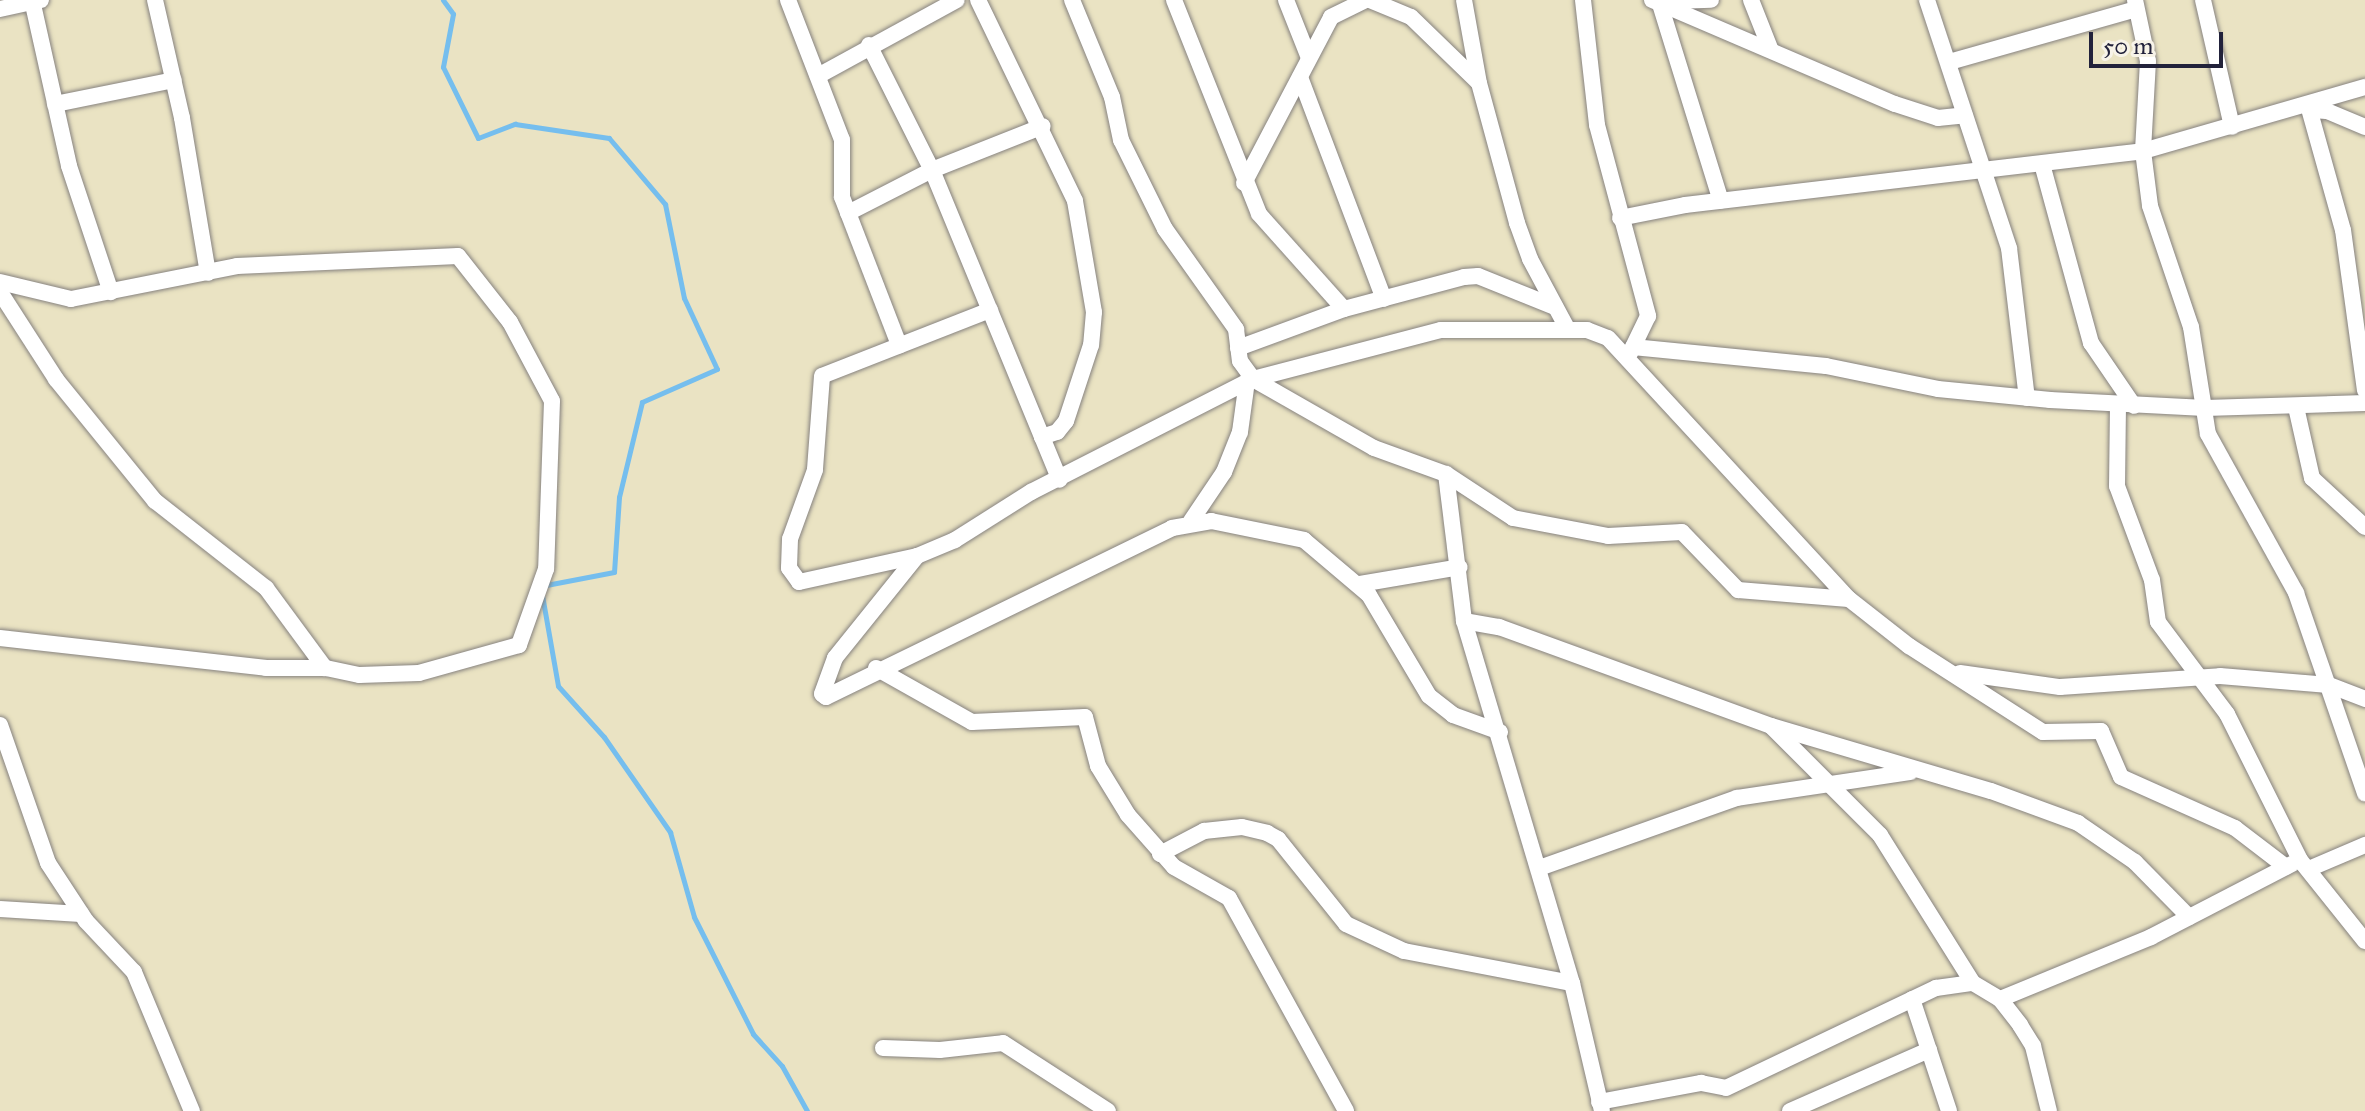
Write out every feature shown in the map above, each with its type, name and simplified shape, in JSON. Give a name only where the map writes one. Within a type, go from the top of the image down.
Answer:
[{"type":"street","points":[[155,0],[174,80],[208,273]]},
{"type":"street","points":[[788,0],[842,140],[839,183],[899,345]]},
{"type":"street","points":[[818,76],[869,45],[957,0]]},
{"type":"street","points":[[978,0],[1043,126],[1075,201],[1094,329],[1066,421],[1057,432],[1042,437]]},
{"type":"street","points":[[1072,0],[1112,97],[1121,140],[1165,229],[1236,329],[1240,361],[1250,380],[1374,448],[1446,474],[1513,518],[1608,536],[1682,532],[1738,590],[1849,599]]},
{"type":"street","points":[[1174,0],[1244,183],[1283,246],[1344,309]]},
{"type":"street","points":[[1286,0],[1309,58]]},
{"type":"street","points":[[1244,183],[1331,17],[1368,0],[1411,17],[1479,83]]},
{"type":"street","points":[[1464,0],[1479,83],[1521,235],[1566,326]]},
{"type":"street","points":[[1583,0],[1597,125],[1648,316],[1630,352]]},
{"type":"street","points":[[1659,3],[1711,0]]},
{"type":"street","points":[[1751,0],[1770,48]]},
{"type":"street","points":[[1927,0],[2009,248],[2027,398]]},
{"type":"street","points":[[2203,0],[2232,127]]},
{"type":"street","points":[[0,9],[35,1],[69,166],[111,292]]},
{"type":"street","points":[[1659,3],[1721,201]]},
{"type":"street","points":[[1659,3],[1923,114],[1938,118],[1965,115]]},
{"type":"street","points":[[1949,62],[2135,5],[2148,61],[2143,151],[2154,227],[2191,327],[2216,456],[2296,593],[2365,793]]},
{"type":"street","points":[[869,45],[932,170],[1060,480]]},
{"type":"street","points":[[1300,77],[1384,299]]},
{"type":"street","points":[[55,104],[174,80]]},
{"type":"street","points":[[1620,218],[1721,201],[2143,151],[2309,107],[2365,87]]},
{"type":"street","points":[[2309,107],[2365,127]]},
{"type":"street","points":[[2309,107],[2343,230],[2365,391]]},
{"type":"street","points":[[848,213],[932,170],[1043,126]]},
{"type":"street","points":[[2042,164],[2091,343],[2126,405],[2117,486],[2152,580],[2158,622],[2219,701],[2271,794],[2281,829],[2299,865],[2362,934]]},
{"type":"street","points":[[0,282],[71,299],[237,266],[458,256],[510,322],[552,401],[546,569],[519,645],[419,673],[359,675],[325,668],[266,668],[0,638]]},
{"type":"street","points":[[1238,348],[1344,309],[1478,276],[1555,307]]},
{"type":"street","points":[[0,292],[56,379],[155,501],[266,588],[325,668]]},
{"type":"street","points":[[990,310],[899,345],[818,382],[815,470],[795,515],[789,568],[799,582],[917,556],[1250,380],[1441,330],[1566,326],[1608,338],[1630,352],[1849,599],[1909,646],[1954,672],[2043,732],[2101,731],[2121,777],[2235,828],[2299,865]]},
{"type":"street","points":[[1630,352],[1826,366],[1938,389],[2126,405],[2205,408],[2365,403]]},
{"type":"street","points":[[917,556],[835,658],[822,694],[830,698],[876,668],[1191,521],[1224,472],[1240,432],[1250,380]]},
{"type":"street","points":[[2296,407],[2312,478],[2357,512],[2365,527]]},
{"type":"street","points":[[1446,474],[1460,567],[1464,621],[1500,732],[1572,983],[1600,1106],[1701,1083],[1726,1088],[1912,999],[1950,984],[1973,983]]},
{"type":"street","points":[[1191,521],[1284,532],[1304,540],[1360,584],[1429,696],[1453,715],[1500,732]]},
{"type":"street","points":[[1360,584],[1460,567]]},
{"type":"street","points":[[1464,621],[1499,627],[1771,726],[1916,772],[1991,791],[2078,823],[2135,862],[2189,917]]},
{"type":"street","points":[[876,668],[972,722],[1085,717],[1107,784],[1160,854],[1229,898],[1346,1111]]},
{"type":"street","points":[[1954,672],[2060,687],[2142,684],[2198,676],[2329,685],[2365,699]]},
{"type":"street","points":[[0,725],[48,863],[81,914],[134,972],[192,1111]]},
{"type":"street","points":[[1771,726],[1880,835],[1973,983],[2000,999],[2033,1046],[2049,1111]]},
{"type":"street","points":[[1539,868],[1737,798],[1832,787],[1916,772]]},
{"type":"street","points":[[1160,854],[1204,831],[1242,827],[1267,833],[1278,839],[1346,924],[1404,951],[1572,983]]},
{"type":"street","points":[[2000,999],[2189,917],[2299,865],[2365,845]]},
{"type":"street","points":[[0,909],[81,914]]},
{"type":"street","points":[[1912,999],[1949,1111]]},
{"type":"street","points":[[883,1048],[940,1050],[1003,1043],[1108,1111]]},
{"type":"street","points":[[1790,1111],[1929,1050]]},
{"type":"waterway","points":[[443,0],[453,14],[443,67],[478,138],[515,124],[609,138],[665,204],[684,298],[717,369],[642,402],[619,497],[614,572],[546,585]]},
{"type":"waterway","points":[[542,595],[558,686],[604,737],[670,832],[694,917],[753,1034],[782,1066],[807,1111]]}]
